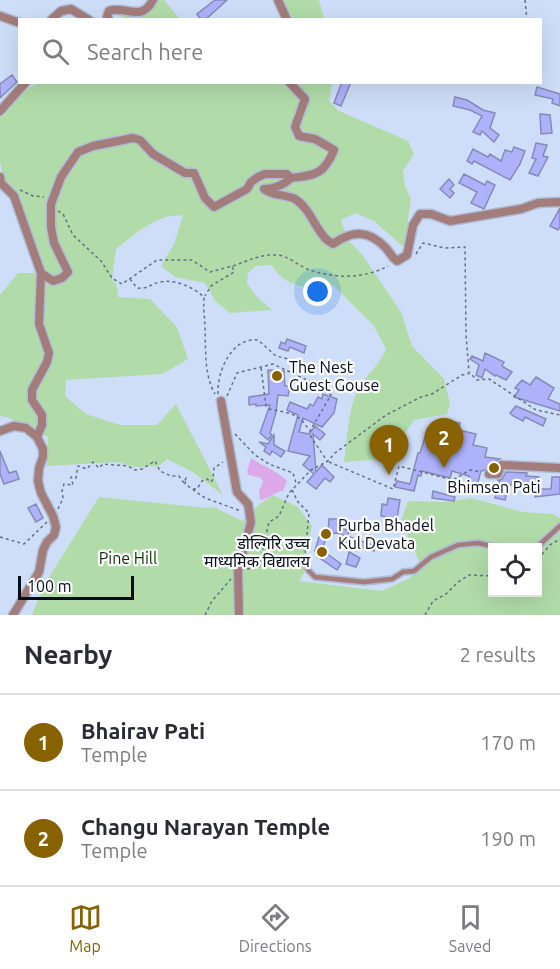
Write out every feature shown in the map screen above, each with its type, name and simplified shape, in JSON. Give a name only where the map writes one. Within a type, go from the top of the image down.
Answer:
[{"type":"street","points":[[108,18],[109,11],[116,9],[130,13],[138,12],[149,7],[153,0]]},
{"type":"street","points":[[278,0],[286,18]]},
{"type":"street","points":[[53,18],[61,11],[71,9],[86,18]]},
{"type":"street","points":[[0,16],[18,22]]},
{"type":"street","points":[[0,111],[24,84]]},
{"type":"street","points":[[291,84],[305,99],[294,127],[298,136],[315,139],[333,150],[324,169],[314,175],[291,178],[286,183],[264,189],[294,199],[303,206],[321,234],[333,244],[345,235],[361,233],[386,248],[391,258],[397,261],[407,255],[413,225],[420,214],[431,214],[450,221],[560,202]]},
{"type":"street","points":[[41,273],[52,281],[62,278],[68,272],[54,243],[51,228],[51,204],[61,177],[78,152],[93,146],[133,138],[140,140],[153,154],[185,173],[194,173],[206,198],[214,207],[247,189],[251,182],[265,174],[287,174],[291,178]]},
{"type":"street","points":[[0,180],[15,196],[41,273],[39,324],[49,353],[47,362],[32,390],[32,400],[42,415],[42,425],[37,436]]},
{"type":"street","points":[[220,399],[237,492],[249,508],[250,522],[238,571],[239,615]]},
{"type":"street","points":[[0,431],[14,426],[26,428],[37,436],[43,449],[38,481],[56,527],[54,535],[47,542],[39,572],[13,615]]},
{"type":"street","points":[[489,474],[498,474],[501,465],[560,468]]},
{"type":"lane","points":[[541,543],[560,526]]},
{"type":"lane","points":[[304,562],[315,577],[364,582],[392,579],[403,572],[414,571],[431,557],[459,545],[478,543],[488,545]]},
{"type":"path","points":[[525,0],[526,18]]},
{"type":"path","points":[[0,180],[33,196],[44,197],[63,214],[73,235],[101,261],[112,278],[122,284],[157,260],[192,260],[210,272],[260,255],[281,255],[308,269],[340,277],[376,272],[397,261]]},
{"type":"path","points":[[407,255],[418,253],[423,243],[445,248],[465,248],[466,335],[470,373],[477,380],[489,378],[536,410],[560,415]]},
{"type":"path","points":[[220,399],[212,388],[206,364],[206,327],[202,312],[204,297],[211,286],[234,272],[232,266]]},
{"type":"path","points":[[130,279],[137,288],[146,289],[159,282],[182,283],[204,297]]},
{"type":"path","points":[[220,399],[219,377],[224,364],[238,345],[243,342],[258,340],[276,356],[300,362]]},
{"type":"path","points":[[220,399],[227,396],[235,376],[241,371],[273,364],[309,381],[331,395],[310,431]]},
{"type":"path","points":[[261,368],[266,406],[269,409],[302,418],[311,437],[328,461],[393,489],[399,465],[453,480],[470,470],[489,474]]},
{"type":"path","points":[[205,615],[212,601],[238,571],[259,567],[269,522],[279,516],[292,490],[304,475],[328,461],[335,453],[386,415],[470,373]]},
{"type":"path","points":[[225,424],[255,455],[269,464],[293,473],[296,484]]},
{"type":"path","points":[[192,489],[197,489],[207,479],[211,482],[214,468],[220,462],[229,460],[231,452]]},
{"type":"path","points":[[0,537],[24,544],[53,516],[63,498],[64,484],[74,484],[71,477],[76,478],[78,466],[87,469],[93,462],[99,468],[103,464],[112,464],[128,466],[135,470],[142,469],[155,461],[160,471],[171,476],[179,476],[184,483],[186,478],[185,484],[205,498],[244,512],[249,508]]},
{"type":"path","points":[[292,490],[298,502],[309,513],[304,562]]},
{"type":"path","points":[[542,555],[560,539]]},
{"type":"path","points":[[425,615],[433,601],[446,594],[469,575],[488,576]]},
{"type":"green space","points":[[158,0],[164,0],[179,18],[123,18],[115,13],[140,15],[151,12]]},
{"type":"green space","points":[[284,0],[319,0],[324,18],[291,18],[284,8]]},
{"type":"green space","points":[[36,84],[332,84],[329,101],[339,111],[408,141],[414,154],[403,171],[405,186],[411,199],[408,240],[402,246],[374,221],[355,213],[341,220],[348,240],[363,256],[401,312],[412,346],[444,379],[450,403],[447,414],[414,420],[398,444],[394,458],[344,462],[350,414],[355,396],[386,349],[374,326],[332,284],[314,279],[306,287],[295,285],[282,277],[271,265],[256,266],[248,273],[247,283],[256,296],[272,310],[230,313],[215,301],[205,283],[175,277],[161,266],[174,244],[183,216],[174,216],[147,226],[116,249],[112,278],[117,286],[118,297],[150,299],[177,327],[188,359],[162,374],[66,380],[65,396],[86,414],[120,425],[157,425],[176,404],[223,495],[191,471],[167,459],[159,466],[135,467],[117,462],[47,466],[48,437],[7,417],[0,416],[0,295],[18,273],[40,273],[14,196],[4,179],[0,162],[0,104]]},
{"type":"green space","name":"Pine Hill","points":[[273,495],[298,507],[312,526],[304,562],[306,570],[299,581],[382,591],[408,579],[422,568],[401,521],[408,501],[445,502],[471,498],[523,512],[553,514],[560,518],[560,615],[32,615],[43,587],[99,497],[214,507],[242,521]]},
{"type":"shaded area","points":[[251,458],[275,471],[287,481],[283,491],[260,500],[259,491],[263,482],[261,478],[249,475],[247,472]]},
{"type":"building","points":[[215,0],[227,0],[207,18],[200,18],[197,14]]},
{"type":"building","points":[[12,75],[17,82],[0,98],[0,84]]},
{"type":"building","points":[[341,84],[350,84],[341,106],[334,103]]},
{"type":"building","points":[[537,87],[560,94],[560,106],[552,103],[553,99],[535,95]]},
{"type":"building","points":[[455,97],[495,113],[490,128],[499,135],[494,142],[482,131],[480,135],[473,132],[482,116],[453,106]]},
{"type":"building","points":[[540,114],[550,115],[552,133],[541,134]]},
{"type":"building","points":[[536,143],[547,145],[543,156],[548,157],[538,176],[529,173],[536,159],[532,158]]},
{"type":"building","points":[[514,147],[525,151],[510,180],[474,161],[472,164],[467,161],[473,149],[488,157],[490,154],[501,161],[505,150],[512,152]]},
{"type":"building","points":[[464,174],[485,185],[487,181],[495,185],[484,209],[471,203],[477,192],[459,183]]},
{"type":"building","points":[[449,179],[454,185],[450,189],[454,193],[450,198],[440,189]]},
{"type":"building","points":[[560,208],[560,227],[558,230],[550,226]]},
{"type":"building","points":[[287,339],[306,346],[304,353],[290,347],[288,351],[279,348],[281,342],[285,344]]},
{"type":"building","points":[[485,353],[504,362],[502,366],[512,372],[506,380],[485,369],[482,378],[476,375],[479,365],[470,359],[472,356],[483,361]]},
{"type":"building","points":[[268,370],[284,371],[285,386],[290,386],[288,396],[278,395],[270,433],[272,435],[268,440],[260,433],[270,405],[249,405],[249,397],[269,394]]},
{"type":"building","points":[[536,377],[554,388],[548,399],[560,404],[560,411],[514,397],[519,390],[515,388],[522,380],[530,385]]},
{"type":"building","points":[[323,394],[337,399],[334,413],[322,427],[303,418],[299,432],[309,434],[315,426],[325,434],[320,440],[313,434],[316,472],[322,465],[334,477],[330,482],[325,478],[316,489],[307,482],[314,474],[303,465],[310,456],[288,451],[298,415],[287,410],[290,402],[307,409],[310,404],[313,406],[318,397],[322,399]]},
{"type":"building","points":[[516,406],[546,419],[543,426],[525,417],[523,421],[513,416],[510,413]]},
{"type":"building","points":[[453,422],[460,423],[459,430],[476,434],[473,445],[487,448],[485,457],[500,459],[495,462],[493,468],[481,471],[475,493],[465,491],[469,476],[452,471],[450,478],[422,471],[421,476],[418,475],[414,491],[395,487],[397,481],[410,484],[418,453],[420,453],[425,437],[439,441],[440,437],[450,439]]},
{"type":"building","points":[[274,435],[274,445],[285,451],[281,457],[272,451],[270,455],[264,451],[266,447],[259,442],[268,444]]},
{"type":"building","points":[[0,451],[9,473],[16,471],[19,479],[4,484],[0,474]]},
{"type":"building","points":[[506,472],[527,473],[526,476],[539,477],[538,489],[551,489],[552,477],[560,477],[560,494],[535,497],[535,491],[527,491],[528,483],[512,482],[505,500],[495,498],[500,481],[498,480],[502,479]]},
{"type":"building","points":[[433,491],[455,497],[454,501],[432,498]]},
{"type":"building","points":[[388,498],[400,500],[397,519],[394,519],[392,526],[385,525],[386,517],[381,516],[382,504],[387,505]]},
{"type":"building","points":[[36,504],[43,518],[36,522],[28,508]]},
{"type":"building","points":[[329,519],[340,519],[339,527],[349,531],[347,537],[338,533],[328,534]]},
{"type":"building","points":[[319,537],[326,538],[322,550],[341,564],[337,570],[318,557],[315,551]]},
{"type":"building","points":[[350,537],[375,546],[374,551],[346,542]]},
{"type":"building","points":[[349,552],[360,558],[356,567],[346,564]]},
{"type":"place","name":"The Nest Guest Gouse","points":[[277,376]]},
{"type":"place","name":"Changu Narayan Temple","points":[[444,468]]},
{"type":"place","name":"Bhimsen Pati","points":[[494,468]]},
{"type":"place","name":"Bhairav Pati","points":[[389,475]]},
{"type":"place","name":"Purba Bhadel Kul Devata","points":[[326,534]]},
{"type":"place","name":"डोल्गिरि उच्च माध्यमिक विद्यालय","points":[[322,552]]}]
